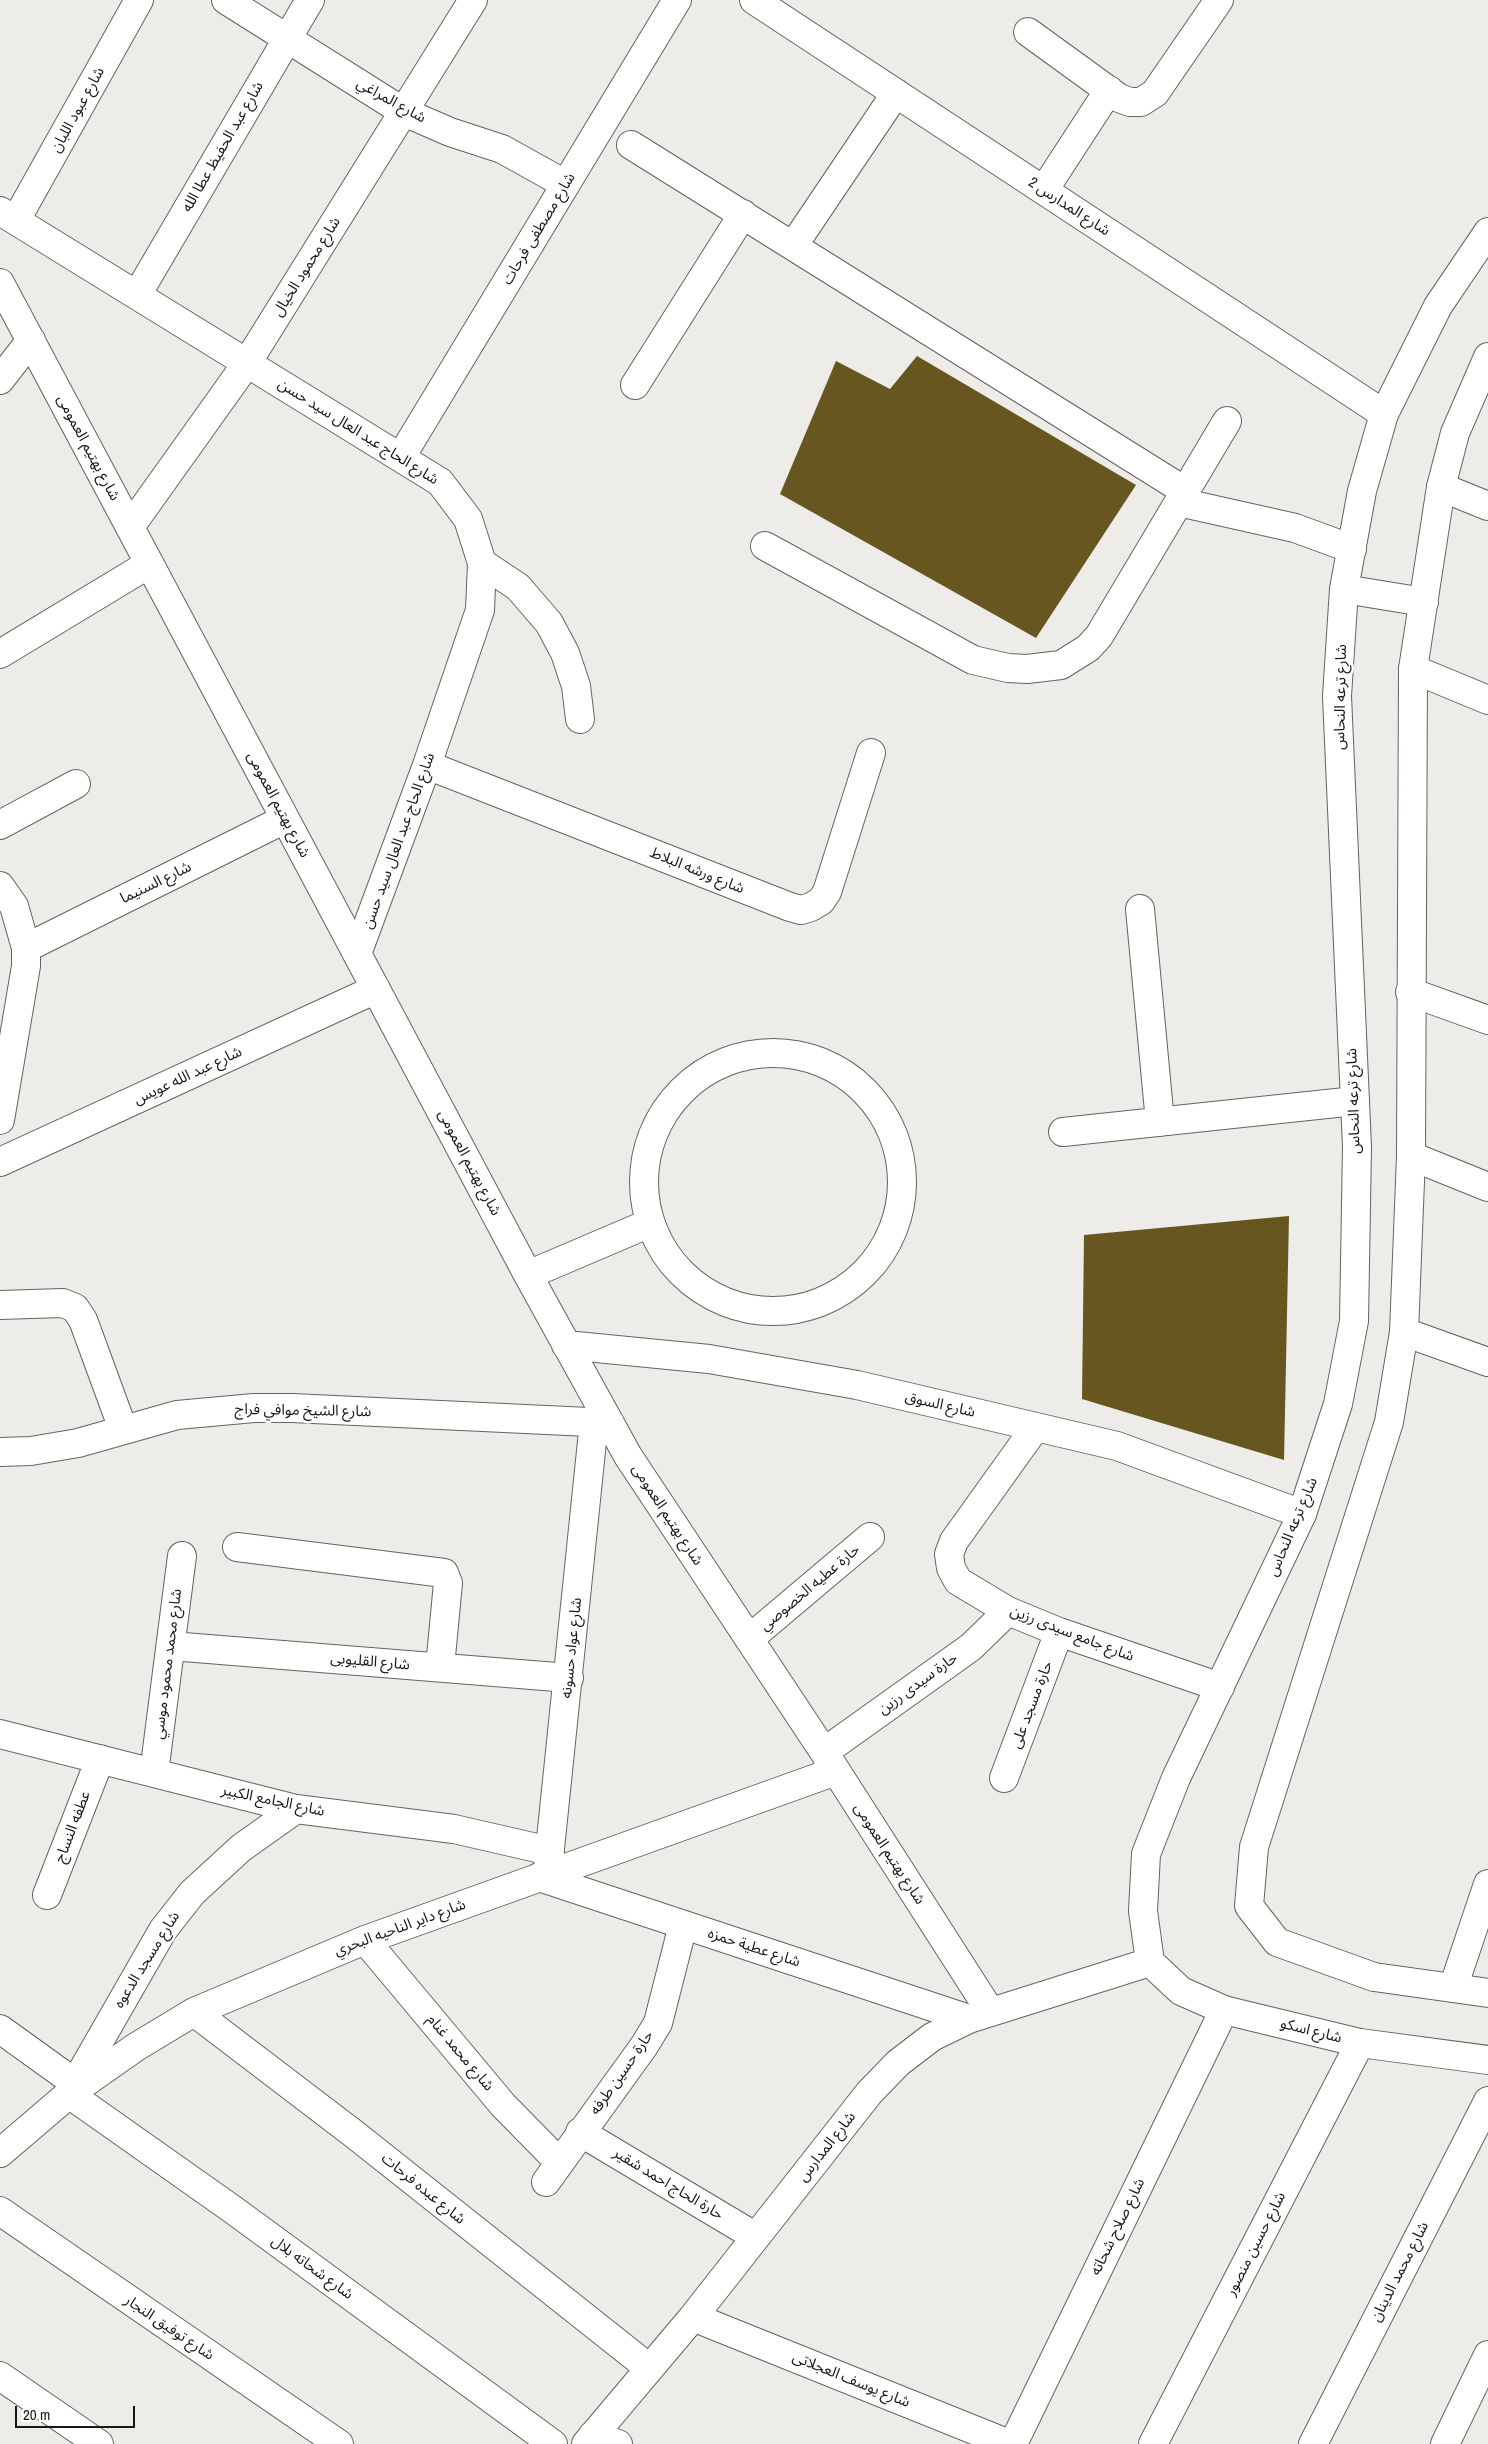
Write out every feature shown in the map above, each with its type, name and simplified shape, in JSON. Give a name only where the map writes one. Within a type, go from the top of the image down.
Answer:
[{"type":"street","name":"شارع عبود اللبان","points":[[8,216],[139,0]]},
{"type":"street","name":"شارع المراغي","points":[[226,0],[404,112],[450,132],[502,149],[565,184]]},
{"type":"street","name":"شارع عبد الحفيظ عطا الله","points":[[137,295],[310,0]]},
{"type":"street","name":"شارع محمود الخيال","points":[[130,527],[247,363],[473,0]]},
{"type":"street","name":"شارع مصطفى فرحات","points":[[401,457],[677,0]]},
{"type":"street","name":"شارع المدارس 2","points":[[754,0],[1384,414]]},
{"type":"street","points":[[1028,32],[1109,90],[1130,102],[1149,99],[1219,0]]},
{"type":"street","points":[[1044,190],[1109,90]]},
{"type":"street","points":[[794,246],[896,93]]},
{"type":"street","points":[[631,144],[794,246],[1182,496],[1295,528],[1352,549]]},
{"type":"street","points":[[635,385],[743,214]]},
{"type":"street","name":"شارع الحاج عبد العال سيد حسن","points":[[8,216],[440,482],[468,519],[482,563],[480,610],[427,764],[357,954]]},
{"type":"street","name":"شارع ترعه النحاس","points":[[1150,1962],[1143,1912],[1146,1854],[1176,1778],[1302,1514],[1338,1404],[1354,1321],[1357,1147],[1337,696],[1344,589],[1362,491],[1384,414],[1438,306],[1488,232]]},
{"type":"street","name":"شارع بهتيم العمومى","points":[[0,283],[566,1344],[602,1423],[628,1456],[830,1761],[979,2015]]},
{"type":"street","points":[[0,380],[31,340]]},
{"type":"street","points":[[1488,357],[1455,433],[1441,487],[1413,670],[1410,992],[1411,1156],[1404,1332],[1390,1422],[1254,1846],[1250,1906],[1277,1942],[1374,1977],[1488,1993]]},
{"type":"street","points":[[765,546],[973,660],[1008,668],[1044,668],[1075,658],[1099,636],[1227,420]]},
{"type":"street","points":[[1441,487],[1488,506]]},
{"type":"street","points":[[482,563],[518,587],[549,623],[565,653],[576,686],[580,719]]},
{"type":"street","points":[[0,654],[149,564]]},
{"type":"street","points":[[1344,589],[1424,602]]},
{"type":"street","points":[[1413,670],[1488,700]]},
{"type":"street","name":"شارع ورشه البلاط","points":[[427,764],[790,908],[801,910],[821,901],[827,892],[871,753]]},
{"type":"street","points":[[0,825],[76,784]]},
{"type":"street","name":"شارع السنيما","points":[[26,948],[285,819]]},
{"type":"street","points":[[0,886],[14,906],[26,948],[23,983],[0,1120]]},
{"type":"street","points":[[1140,909],[1160,1122]]},
{"type":"street","points":[[0,1022],[23,983]]},
{"type":"street","name":"شارع عبد الله عويس","points":[[0,1162],[376,989]]},
{"type":"street","points":[[1410,992],[1488,1020]]},
{"type":"street","points":[[761,1053],[790,1053],[818,1060],[844,1074],[866,1092],[884,1115],[896,1142],[902,1170],[901,1199],[894,1227],[886,1245],[863,1276],[840,1294],[814,1306],[785,1312],[756,1312],[728,1305],[702,1291],[679,1273],[662,1250],[650,1223],[644,1195],[644,1166],[652,1137],[664,1111],[683,1089],[706,1071],[732,1059],[761,1053]]},
{"type":"street","points":[[1063,1132],[1355,1101]]},
{"type":"street","points":[[1411,1156],[1488,1187]]},
{"type":"street","points":[[528,1275],[650,1223]]},
{"type":"street","points":[[0,1305],[63,1303],[75,1308],[83,1320],[123,1429]]},
{"type":"street","points":[[1404,1332],[1488,1362]]},
{"type":"street","name":"شارع السوق","points":[[566,1344],[710,1359],[857,1385],[1117,1446],[1302,1514]]},
{"type":"street","name":"شارع الشيخ موافي فراج","points":[[0,1452],[31,1451],[78,1443],[177,1415],[254,1408],[292,1408],[602,1423]]},
{"type":"street","name":"شارع عواد حسونه","points":[[545,1868],[602,1423]]},
{"type":"street","name":"شارع جامع سيدى رزين","points":[[1035,1428],[954,1541],[949,1554],[950,1568],[958,1581],[1008,1611],[1059,1632],[1220,1686]]},
{"type":"street","name":"حارة عطيه الخصوصي","points":[[749,1640],[870,1537]]},
{"type":"street","points":[[237,1547],[444,1573],[448,1583],[440,1667]]},
{"type":"street","name":"شارع محمد محمود موسي","points":[[154,1773],[182,1556]]},
{"type":"street","name":"حارة سيدى رزين","points":[[830,1761],[971,1646],[1008,1611]]},
{"type":"street","name":"حارة مسجد على","points":[[1004,1778],[1059,1632]]},
{"type":"street","name":"شارع القليوبى","points":[[171,1646],[569,1678]]},
{"type":"street","name":"شارع الجامع الكبير","points":[[0,1734],[296,1809],[454,1829],[545,1868]]},
{"type":"street","name":"عطفه النساج","points":[[47,1895],[100,1758]]},
{"type":"street","name":"شارع داير الناحيه البحري","points":[[0,2153],[72,2088],[194,2012],[365,1940],[545,1868],[830,1761]]},
{"type":"street","name":"شارع مسجد الدعوه","points":[[72,2088],[144,1960],[163,1930],[192,1893],[241,1848],[296,1809]]},
{"type":"street","name":"شارع عطية حمزه","points":[[545,1868],[683,1925],[979,2015]]},
{"type":"street","points":[[1453,1988],[1488,1884]]},
{"type":"street","name":"حارة حسين طرفه","points":[[552,2172],[644,2046],[658,2023],[683,1925]]},
{"type":"street","name":"شارع محمد غنام","points":[[365,1940],[503,2105],[552,2172]]},
{"type":"street","name":"شارع اسكو","points":[[1150,1962],[1181,1991],[1224,2010],[1360,2043],[1488,2060]]},
{"type":"street","name":"شارع المدارس","points":[[589,2439],[692,2317],[869,2094],[898,2063],[932,2037],[979,2015],[1150,1962]]},
{"type":"street","name":"شارع صلاح شحاته","points":[[1013,2444],[1224,2010]]},
{"type":"street","name":"شارع عبده فرحات","points":[[194,2012],[354,2134],[649,2368]]},
{"type":"street","name":"شارع شحاته بلال","points":[[0,2029],[72,2088],[232,2209],[553,2444]]},
{"type":"street","name":"شارع حسين منصور","points":[[1153,2444],[1360,2043]]},
{"type":"street","name":"شارع محمد الدينان","points":[[1313,2444],[1488,2101]]},
{"type":"street","name":"حارة الحاج احمد شقير","points":[[580,2132],[756,2237]]},
{"type":"street","name":"شارع توفيق النجار","points":[[0,2211],[339,2444]]},
{"type":"street","name":"شارع يوسف العجلاتى","points":[[692,2317],[1009,2444]]},
{"type":"street","points":[[1445,2444],[1488,2354]]},
{"type":"street","points":[[0,2376],[99,2444]]},
{"type":"street","points":[[589,2439],[618,2444]]},
{"type":"building","points":[[917,356],[1136,485],[1036,638],[780,494],[836,361],[890,389]]},
{"type":"building","points":[[1289,1216],[1284,1460],[1082,1399],[1084,1235]]}]
